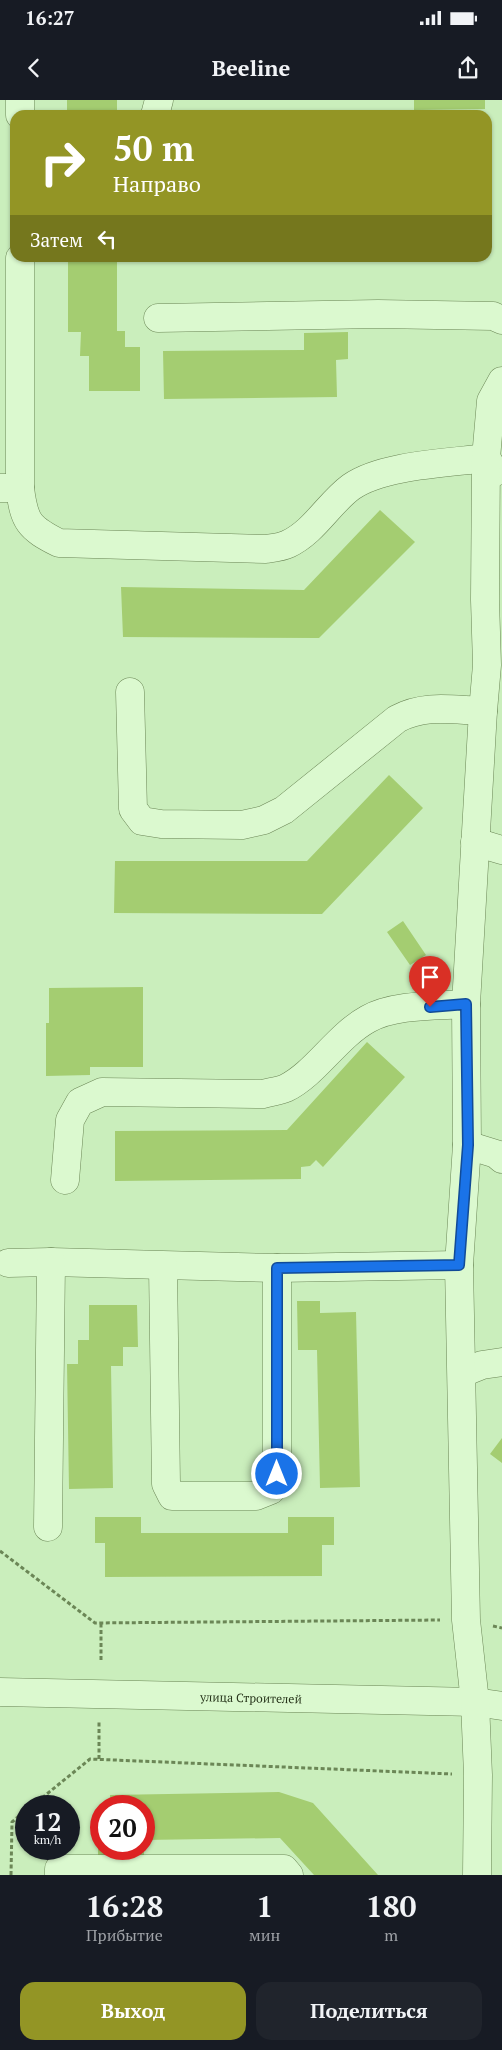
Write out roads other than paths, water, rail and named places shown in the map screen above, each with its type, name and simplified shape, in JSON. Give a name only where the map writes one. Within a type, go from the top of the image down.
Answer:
[{"type":"street","points":[[20,262],[10,488],[36,532],[59,543],[266,549],[288,544],[305,532],[350,488],[366,479],[386,472],[486,458]]},
{"type":"street","points":[[158,318],[378,314],[493,316],[502,320]]},
{"type":"street","points":[[477,1875],[478,1775],[475,1702],[466,1620],[459,1265],[468,1145],[466,1004],[475,842],[483,711],[495,670],[485,600],[486,458],[491,401],[502,381]]},
{"type":"street","points":[[486,458],[502,482]]},
{"type":"street","points":[[130,692],[133,809],[142,821],[161,824],[242,826],[264,820],[284,810],[396,719],[410,712],[427,709],[483,711]]},
{"type":"street","points":[[475,842],[502,850]]},
{"type":"street","points":[[65,1180],[70,1120],[80,1102],[102,1092],[263,1094],[286,1088],[302,1077],[349,1031],[369,1018],[395,1010],[466,1004]]},
{"type":"street","points":[[468,1145],[496,1154],[502,1159]]},
{"type":"street","points":[[8,1263],[51,1262],[277,1268],[459,1265]]},
{"type":"street","points":[[48,1527],[51,1262]]},
{"type":"street","points":[[162,1266],[166,1484],[172,1496],[186,1497],[256,1496],[271,1490],[277,1474],[277,1268]]},
{"type":"street","points":[[462,1373],[482,1365],[502,1362]]},
{"type":"street","name":"улица Строителей","points":[[0,1692],[475,1702],[502,1706]]},
{"type":"street","points":[[59,1875],[59,1869],[284,1869],[289,1875]]}]
